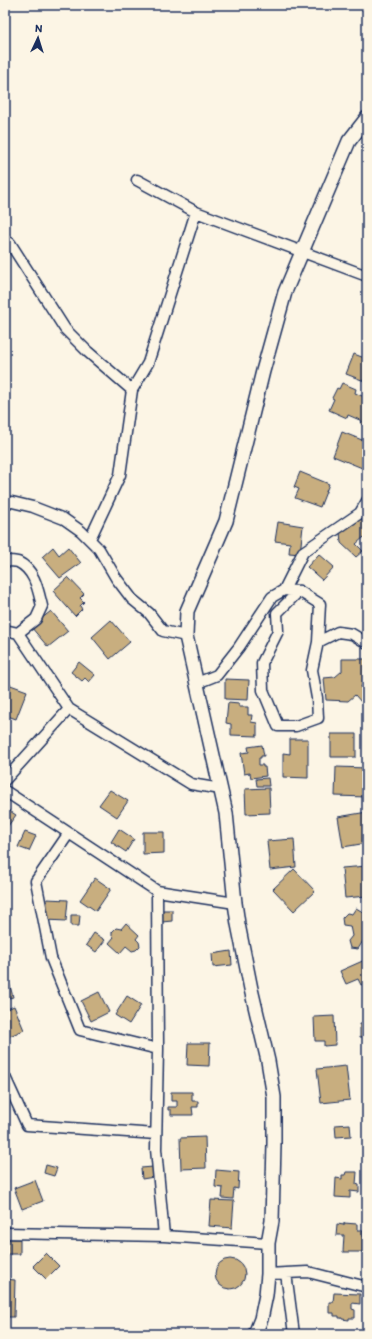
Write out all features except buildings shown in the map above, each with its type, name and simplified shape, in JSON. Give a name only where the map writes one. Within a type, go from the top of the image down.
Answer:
[{"type":"street","points":[[255,1334],[261,1319],[266,1295],[268,1274],[268,1243],[272,1221],[274,1097],[268,1061],[251,989],[235,903],[226,813],[186,636],[187,611],[226,521],[263,371],[285,292],[349,141],[367,118]]},
{"type":"street","points":[[137,180],[196,212],[367,276]]},
{"type":"street","points":[[90,539],[120,475],[132,390],[148,363],[196,212]]},
{"type":"street","points":[[5,240],[10,243],[65,329],[88,352],[132,390]]},
{"type":"street","points":[[197,683],[217,675],[239,647],[272,597],[284,590],[303,552],[360,513],[367,500]]},
{"type":"street","points":[[5,502],[12,502],[32,507],[64,519],[81,530],[100,549],[116,578],[132,599],[149,613],[163,631],[186,636]]},
{"type":"street","points":[[5,561],[17,562],[31,572],[38,589],[42,606],[36,619],[18,633]]},
{"type":"street","points":[[284,590],[299,591],[320,604],[318,642],[312,670],[317,698],[318,718],[296,726],[278,726],[263,690],[262,663],[278,632],[277,613],[299,591]]},
{"type":"street","points":[[5,630],[18,633],[69,709],[191,784],[221,789]]},
{"type":"street","points":[[318,642],[338,632],[352,634],[367,643]]},
{"type":"street","points":[[5,780],[69,709]]},
{"type":"street","points":[[5,791],[157,891],[235,903]]},
{"type":"street","points":[[69,833],[36,881],[51,958],[80,1030],[158,1049]]},
{"type":"street","points":[[157,891],[158,1049],[156,1149],[164,1236]]},
{"type":"street","points":[[5,1077],[27,1125],[156,1134]]},
{"type":"street","points":[[5,1232],[164,1236],[268,1243]]},
{"type":"street","points":[[268,1274],[308,1272],[367,1287]]},
{"type":"street","points":[[286,1273],[294,1334]]}]
